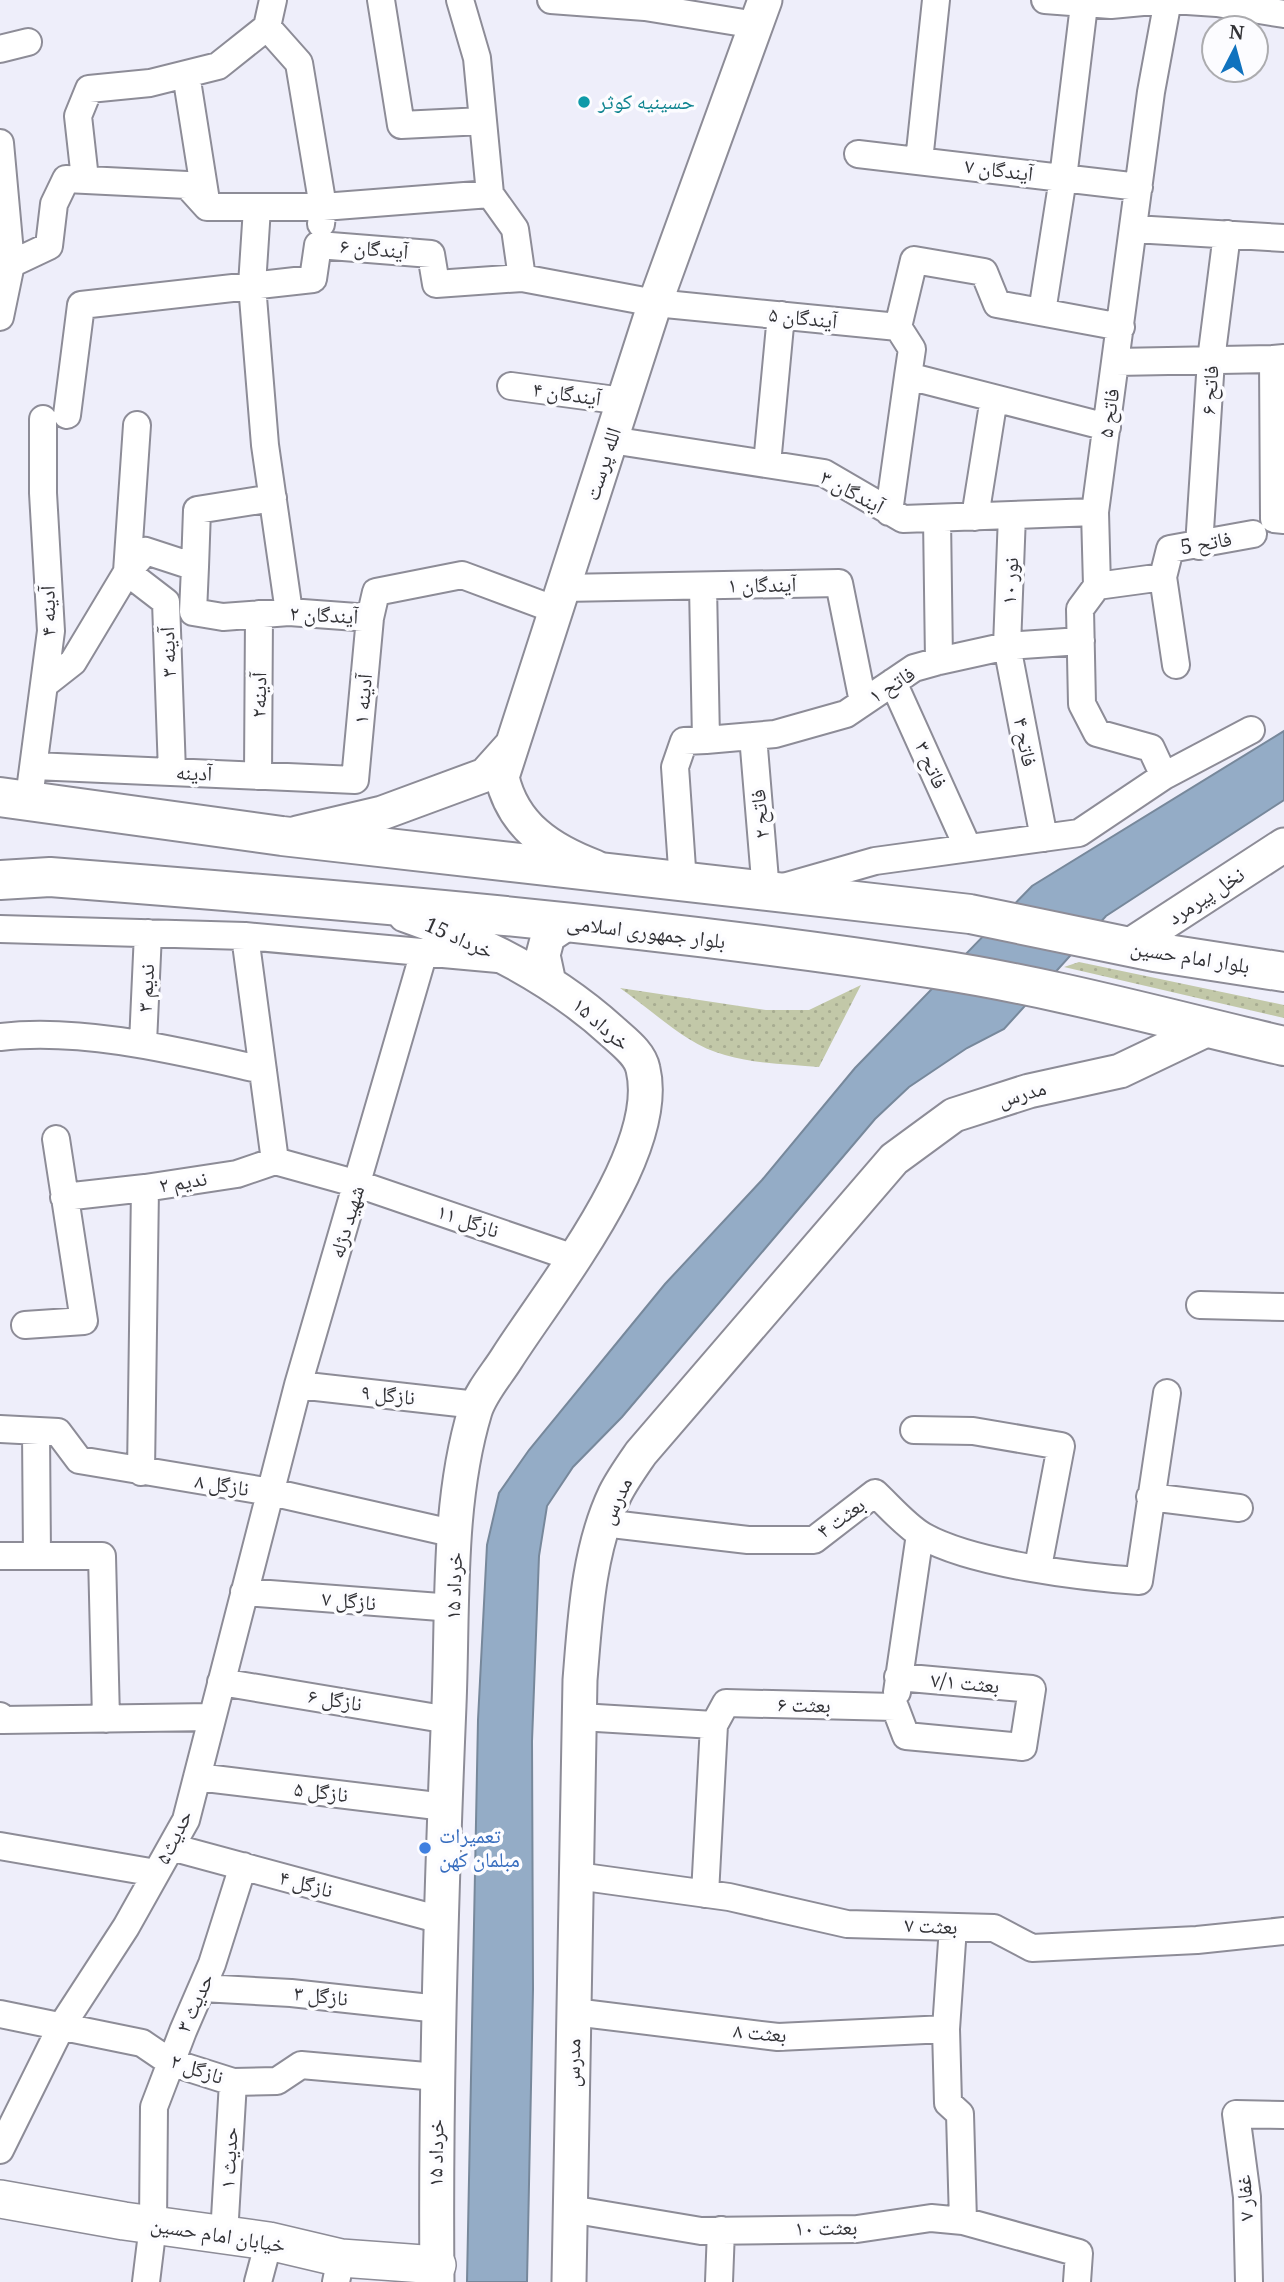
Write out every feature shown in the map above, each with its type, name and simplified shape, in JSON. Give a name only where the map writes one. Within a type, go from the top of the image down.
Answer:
[{"type":"main road","points":[[20,789],[282,836],[970,914],[1112,944]]},
{"type":"main road","name":"بلوار جمهوری اسلامی","points":[[0,880],[50,877],[366,902],[569,922],[935,969],[1059,991],[1284,1046]]},
{"type":"main road","name":"بلوار امام حسین","points":[[1112,944],[1284,972]]},
{"type":"main road","name":"خیابان امام حسین","points":[[0,2199],[269,2241],[338,2270],[437,2274]]},
{"type":"street","points":[[85,179],[78,116],[89,89],[150,83],[218,66],[267,27],[272,0]]},
{"type":"street","points":[[381,0],[401,125],[483,121]]},
{"type":"street","points":[[460,0],[477,58],[490,194],[514,229],[522,278]]},
{"type":"street","points":[[551,0],[760,13]]},
{"type":"street","points":[[919,161],[936,0]]},
{"type":"street","points":[[1045,0],[1084,5],[1168,0],[1217,3],[1284,14]]},
{"type":"street","name":"فاتح ۵","points":[[1097,586],[1095,512],[1151,92],[1168,0]]},
{"type":"street","points":[[1042,312],[1063,178],[1084,5]]},
{"type":"street","name":"الله پرست","points":[[620,876],[573,859],[542,842],[523,823],[507,797],[502,777],[655,303],[760,13]]},
{"type":"street","points":[[267,27],[299,63],[323,207],[318,245]]},
{"type":"street","points":[[0,49],[28,42]]},
{"type":"street","points":[[186,74],[207,207]]},
{"type":"street","points":[[0,143],[3,221],[11,264],[0,317]]},
{"type":"street","name":"آیندگان ۷","points":[[858,154],[1139,187]]},
{"type":"street","points":[[11,264],[49,246],[54,204],[66,178],[187,185],[207,207],[323,207],[490,194]]},
{"type":"street","points":[[257,208],[252,285],[273,498],[289,612]]},
{"type":"street","points":[[1134,229],[1284,238]]},
{"type":"street","name":"فاتح ۶","points":[[1199,546],[1211,360],[1227,234]]},
{"type":"street","name":"آیندگان ۶","points":[[55,417],[81,305],[313,279],[318,245],[431,254],[436,284],[522,278],[655,303]]},
{"type":"street","points":[[889,512],[912,349],[898,327],[914,260],[984,272],[997,304],[1121,327]]},
{"type":"street","name":"آیندگان ۵","points":[[655,303],[898,327]]},
{"type":"street","points":[[767,464],[781,316]]},
{"type":"street","points":[[1116,362],[1278,358],[1270,524]]},
{"type":"street","points":[[908,376],[1107,427]]},
{"type":"street","name":"آیندگان ۴","points":[[511,386],[623,401]]},
{"type":"street","points":[[975,517],[993,398]]},
{"type":"street","name":"آدینه ۴","points":[[20,789],[45,684],[51,631],[43,493],[55,417]]},
{"type":"street","points":[[127,572],[137,425]]},
{"type":"street","name":"آیندگان ۳","points":[[611,440],[824,473],[903,519],[1095,512]]},
{"type":"street","name":"آیندگان ۲","points":[[273,498],[197,510],[192,612],[223,617],[289,612],[370,618],[376,592],[462,575],[560,599]]},
{"type":"street","name":"نور ۱۰","points":[[1007,646],[1012,516]]},
{"type":"street","points":[[937,518],[939,661]]},
{"type":"street","name":"فاتح 5","points":[[1097,586],[1163,577],[1170,549],[1199,546],[1270,524]]},
{"type":"street","points":[[45,684],[73,662],[127,572],[146,551],[195,567]]},
{"type":"street","name":"آدینه ۳","points":[[127,572],[166,602],[172,772]]},
{"type":"street","points":[[1163,577],[1175,665]]},
{"type":"street","name":"آیندگان ۱","points":[[560,599],[703,586],[839,583],[863,702]]},
{"type":"street","points":[[703,586],[706,740]]},
{"type":"street","points":[[1097,586],[1080,609],[1082,704],[1097,733],[1151,748],[1164,776]]},
{"type":"street","name":"آدینه۲","points":[[258,776],[259,614]]},
{"type":"street","name":"آدینه ۱","points":[[355,780],[370,618]]},
{"type":"street","name":"فاتح ۱","points":[[683,883],[675,766],[684,741],[775,734],[846,714],[915,668],[1007,646],[1081,641]]},
{"type":"street","name":"فاتح ۴","points":[[1007,646],[1044,838]]},
{"type":"street","name":"فاتح ۳","points":[[893,682],[968,849]]},
{"type":"street","points":[[766,892],[875,861],[1079,833],[1164,776],[1251,730]]},
{"type":"street","name":"فاتح ۲","points":[[753,736],[766,892]]},
{"type":"street","points":[[282,836],[382,813],[485,775],[513,744]]},
{"type":"street","name":"آدینه","points":[[20,789],[172,772],[355,780]]},
{"type":"street","name":"نخل پیرمرد","points":[[1112,944],[1284,845]]},
{"type":"street","name":"15 خرداد","points":[[366,902],[445,929],[549,983]]},
{"type":"street","points":[[549,983],[543,955],[548,936],[569,922]]},
{"type":"street","points":[[0,929],[245,936],[508,960]]},
{"type":"street","name":"ندیم ۳","points":[[143,1043],[148,933]]},
{"type":"street","points":[[245,936],[275,1161]]},
{"type":"street","name":"شهید دژله","points":[[271,1492],[298,1385],[424,952]]},
{"type":"street","name":"۱۵ خرداد","points":[[437,2274],[437,2077],[441,1920],[456,1534],[462,1461],[477,1405],[527,1326],[577,1259],[643,1121],[648,1094],[642,1062],[628,1046],[585,1007],[549,983]]},
{"type":"street","name":"مدرس","points":[[569,2282],[580,1717],[586,1617],[603,1523],[616,1493],[641,1453],[894,1159],[954,1115],[1029,1091],[1120,1071],[1208,1028]]},
{"type":"street","points":[[0,1037],[21,1034],[143,1043],[263,1070]]},
{"type":"street","points":[[24,1325],[84,1321],[56,1139]]},
{"type":"street","name":"نازگل ۱۱","points":[[275,1161],[358,1184],[577,1259]]},
{"type":"street","name":"ندیم ۲","points":[[141,1472],[145,1188],[237,1174],[275,1161]]},
{"type":"street","points":[[64,1196],[145,1188]]},
{"type":"street","points":[[1200,1305],[1284,1307]]},
{"type":"street","name":"نازگل ۹","points":[[298,1385],[477,1405]]},
{"type":"street","points":[[1167,1393],[1150,1497],[1239,1508]]},
{"type":"street","name":"نازگل ۸","points":[[0,1429],[58,1432],[79,1460],[271,1492],[456,1534]]},
{"type":"street","points":[[914,1430],[973,1432],[1061,1446],[1038,1567]]},
{"type":"street","points":[[36,1431],[37,1556]]},
{"type":"street","name":"حدیث۵","points":[[0,2150],[61,2027],[126,1927],[186,1820],[271,1492]]},
{"type":"street","name":"بعثت ۴","points":[[603,1523],[748,1540],[814,1540],[875,1493],[920,1534],[954,1551],[1038,1567],[1139,1581],[1150,1497]]},
{"type":"street","points":[[895,1707],[920,1534]]},
{"type":"street","points":[[0,1556],[102,1556],[106,1719]]},
{"type":"street","name":"نازگل ۷","points":[[244,1592],[453,1608]]},
{"type":"street","name":"بعثت ۷/۱","points":[[895,1707],[906,1736],[1023,1747],[1032,1689],[898,1677]]},
{"type":"street","name":"نازگل ۶","points":[[221,1682],[449,1720]]},
{"type":"street","name":"بعثت ۶","points":[[715,1725],[726,1703],[895,1707]]},
{"type":"street","points":[[0,1716],[2,1720],[212,1717]]},
{"type":"street","points":[[580,1717],[715,1725],[705,1894]]},
{"type":"street","name":"نازگل ۵","points":[[197,1777],[445,1807]]},
{"type":"street","points":[[0,1846],[156,1873]]},
{"type":"street","name":"نازگل ۴","points":[[171,1847],[441,1920]]},
{"type":"street","name":"حدیث ۳","points":[[146,2282],[153,2225],[154,2107],[212,1964],[243,1866]]},
{"type":"street","name":"بعثت ۷","points":[[577,1876],[705,1894],[847,1924],[994,1928],[1032,1948],[1197,1940],[1284,1931]]},
{"type":"street","points":[[953,1927],[946,2029],[948,2103],[960,2114],[963,2221]]},
{"type":"street","name":"نازگل ۳","points":[[201,1988],[291,1993],[439,2009]]},
{"type":"street","name":"بعثت ۸","points":[[575,2012],[778,2037],[946,2029]]},
{"type":"street","name":"نازگل ۲","points":[[0,2014],[142,2043],[170,2063],[233,2082],[277,2081],[301,2065],[437,2077]]},
{"type":"street","name":"حدیث ۱","points":[[224,2235],[233,2082]]},
{"type":"street","name":"غفار ۷","points":[[1249,2282],[1247,2197],[1236,2115],[1284,2115]]},
{"type":"street","name":"بعثت ۱۰","points":[[570,2209],[701,2231],[857,2229],[931,2218],[963,2221],[1079,2253],[1077,2282]]},
{"type":"street","points":[[719,2282],[720,2230]]},
{"type":"street","points":[[258,2282],[269,2241]]},
{"type":"green space","points":[[1079,962],[1284,1005],[1284,1018],[1064,967]]},
{"type":"green space","points":[[861,985],[819,1067],[752,1061],[719,1053],[680,1033],[620,988],[766,1010],[809,1010]]},
{"type":"water","points":[[1284,731],[1284,800],[1106,916],[1004,1029],[967,1048],[909,1087],[875,1119],[622,1417],[573,1467],[547,1506],[539,1556],[532,1741],[533,1989],[527,2282],[467,2282],[478,1720],[487,1545],[499,1493],[529,1450],[665,1284],[762,1180],[855,1068],[1032,886]]},
{"type":"place","name":"حسینیه کوثر","points":[[584,102]]},
{"type":"place","name":"تعمیرات مبلمان کهن","points":[[425,1848]]}]
